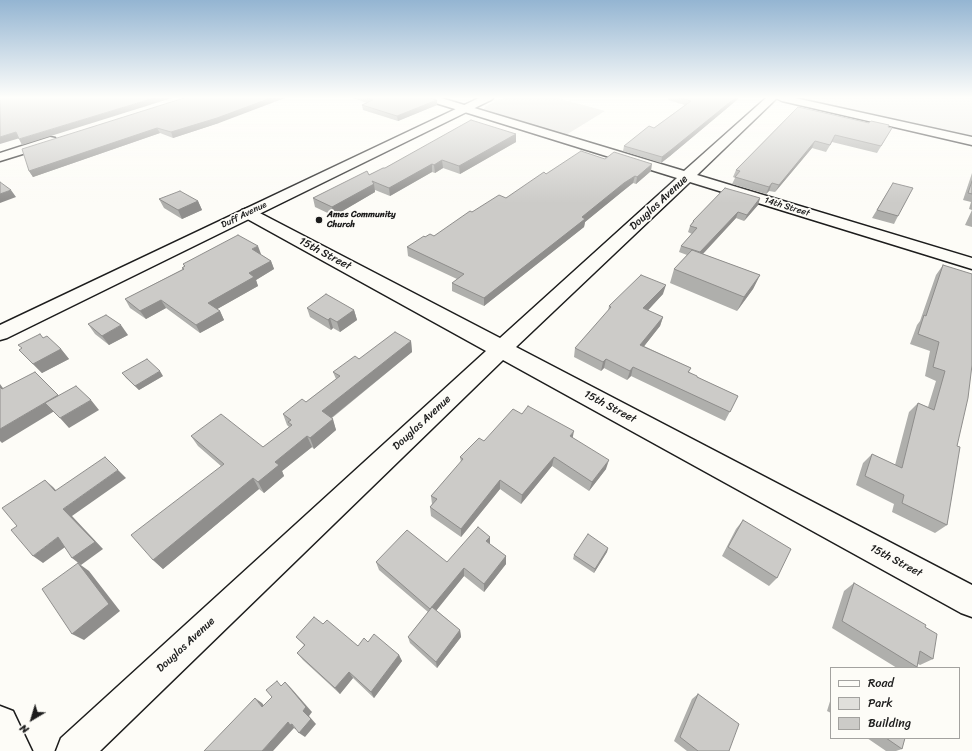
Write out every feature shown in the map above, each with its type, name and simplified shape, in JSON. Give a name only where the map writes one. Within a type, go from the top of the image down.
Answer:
[{"type":"street","name":"Duff Avenue","points":[[0,333],[413,133]]},
{"type":"street","name":"14th Street","points":[[547,133],[972,264]]},
{"type":"street","name":"Douglas Avenue","points":[[74,751],[501,349],[734,133]]},
{"type":"street","points":[[937,133],[972,141]]},
{"type":"street","points":[[0,157],[60,138]]},
{"type":"street","name":"15th Street","points":[[248,213],[972,602]]},
{"type":"street","points":[[0,724],[14,751]]},
{"type":"shaded area","points":[[959,133],[972,133],[972,136]]},
{"type":"building","points":[[0,133],[13,133],[0,137]]},
{"type":"building","points":[[16,133],[39,133],[19,139]]},
{"type":"building","points":[[73,133],[142,133],[29,171],[22,149]]},
{"type":"building","points":[[448,133],[516,134],[459,166],[442,160],[389,188],[372,181],[374,184],[332,207],[313,198],[367,171],[369,175],[385,168]]},
{"type":"building","points":[[640,133],[692,133],[662,157],[624,146]]},
{"type":"building","points":[[772,133],[889,133],[881,146],[835,135],[830,145],[815,141],[779,185],[772,183],[769,187],[735,177],[740,171],[736,170]]},
{"type":"building","points":[[581,151],[605,159],[614,152],[652,164],[637,177],[635,176],[624,183],[582,217],[585,219],[484,298],[452,283],[464,274],[407,247],[424,236],[425,237],[430,234],[434,236],[470,211],[472,212],[499,195],[506,198],[544,172],[546,174]]},
{"type":"building","points":[[972,181],[972,194],[968,193]]},
{"type":"building","points":[[0,182],[11,190],[0,194]]},
{"type":"building","points":[[893,183],[913,188],[898,216],[877,210]]},
{"type":"building","points":[[725,188],[760,198],[747,215],[738,212],[700,252],[681,246],[697,228],[690,226],[693,221]]},
{"type":"building","points":[[180,191],[198,201],[178,210],[159,199]]},
{"type":"building","points":[[238,235],[258,246],[252,249],[271,261],[249,273],[254,277],[208,303],[220,311],[196,325],[161,300],[140,311],[125,299],[184,269],[182,268],[185,266],[183,264]]},
{"type":"building","points":[[692,250],[760,275],[744,297],[674,269]]},
{"type":"building","points":[[943,265],[972,274],[972,365],[968,398],[957,446],[960,447],[947,525],[902,503],[904,495],[865,476],[872,454],[902,468],[918,403],[934,410],[945,371],[933,367],[939,342],[918,334],[924,315],[926,316]]},
{"type":"building","points":[[641,275],[666,285],[643,308],[663,317],[640,345],[691,368],[688,372],[738,396],[730,412],[633,367],[630,371],[606,359],[603,362],[575,348],[611,307],[609,306]]},
{"type":"building","points":[[326,294],[354,310],[337,322],[330,318],[328,320],[307,308]]},
{"type":"building","points":[[106,315],[121,325],[102,336],[88,324]]},
{"type":"building","points":[[395,332],[411,341],[322,411],[333,419],[310,438],[307,436],[275,462],[279,465],[258,482],[253,478],[153,560],[131,535],[224,464],[191,436],[221,414],[263,447],[292,425],[288,422],[291,420],[283,414],[302,399],[306,402],[340,376],[333,372],[355,356],[359,359]]},
{"type":"building","points":[[40,334],[43,338],[47,336],[61,349],[33,364],[19,350],[22,348],[18,345]]},
{"type":"building","points":[[147,359],[160,371],[135,386],[122,373]]},
{"type":"building","points":[[35,372],[58,395],[0,429],[0,387],[2,389]]},
{"type":"building","points":[[76,386],[91,400],[60,418],[45,403]]},
{"type":"building","points":[[528,406],[574,431],[570,436],[609,460],[592,482],[554,457],[522,495],[500,480],[461,529],[430,507],[437,499],[431,496],[463,459],[460,457],[479,438],[484,441],[513,409],[522,414]]},
{"type":"building","points":[[105,457],[118,470],[63,509],[95,542],[72,558],[58,537],[33,556],[11,530],[17,526],[2,508],[45,480],[55,491]]},
{"type":"building","points":[[743,520],[791,549],[777,578],[728,547]]},
{"type":"building","points":[[478,527],[490,537],[486,541],[506,556],[484,584],[464,568],[430,609],[376,562],[407,530],[447,562]]},
{"type":"building","points":[[588,534],[608,548],[595,569],[574,555]]},
{"type":"building","points":[[78,563],[109,604],[72,634],[42,589]]},
{"type":"building","points":[[854,583],[926,625],[925,627],[937,634],[933,659],[920,651],[917,667],[842,621]]},
{"type":"building","points":[[432,607],[460,630],[436,662],[408,637]]},
{"type":"building","points":[[314,617],[323,624],[327,620],[358,646],[364,638],[368,642],[374,634],[399,655],[371,692],[349,672],[335,688],[297,653],[305,645],[296,637]]},
{"type":"building","points":[[277,681],[281,686],[285,682],[306,707],[303,711],[311,719],[299,733],[292,724],[290,725],[288,722],[262,751],[204,751],[255,698],[262,707],[272,697],[266,690]]},
{"type":"building","points":[[698,694],[739,724],[729,751],[698,751],[680,737]]},
{"type":"building","points":[[887,739],[905,739],[902,749]]},
{"type":"place","name":"Ames Community Church","points":[[319,220]]}]
